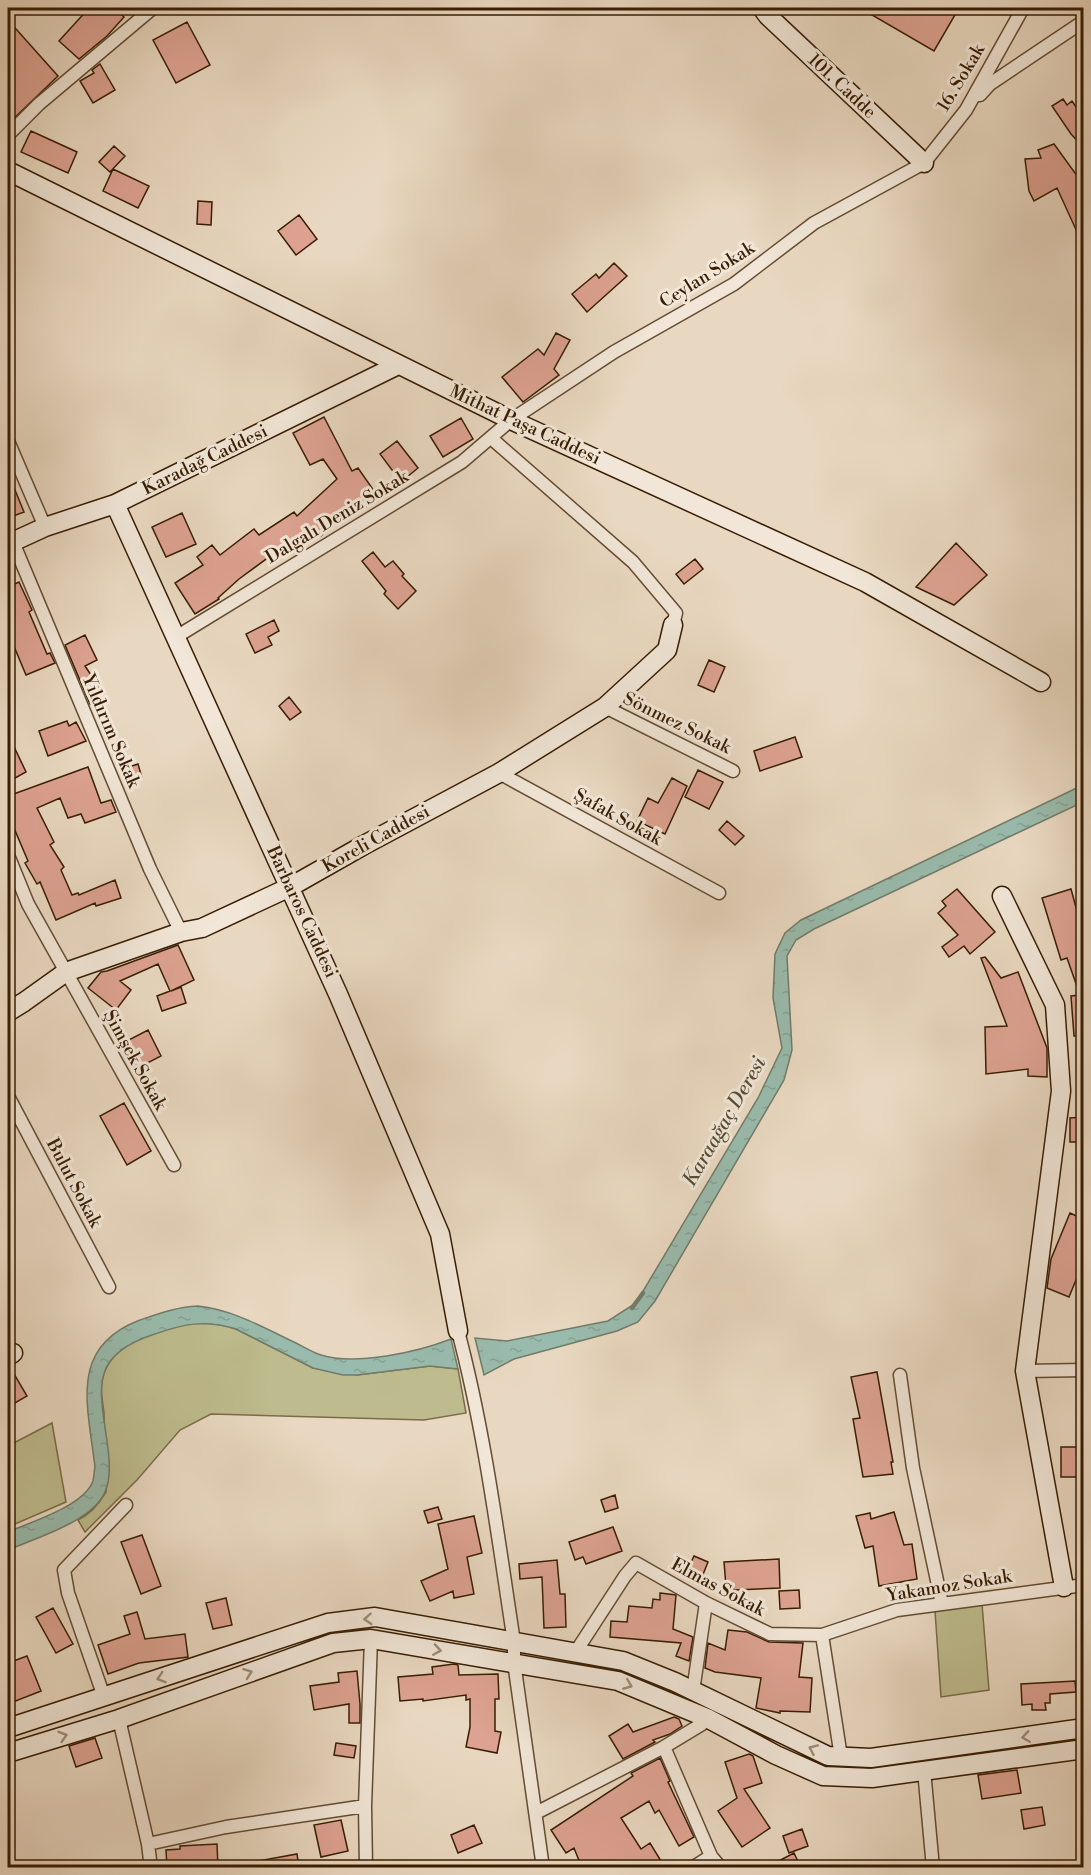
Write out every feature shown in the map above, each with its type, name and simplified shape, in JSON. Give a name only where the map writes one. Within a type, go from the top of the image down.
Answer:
[{"type":"street","points":[[8,135],[39,104],[153,8]]},
{"type":"street","name":"101. Cadde","points":[[762,8],[924,163]]},
{"type":"street","name":"16. Sokak","points":[[924,163],[966,111],[1023,8]]},
{"type":"street","points":[[966,111],[990,84],[1083,21]]},
{"type":"street","name":"Ceylan Sokak","points":[[511,420],[614,352],[734,284],[814,224],[924,163]]},
{"type":"street","name":"Mithat Paşa Caddesi","points":[[8,171],[511,420],[865,582],[1041,682]]},
{"type":"street","name":"Karadağ Caddesi","points":[[10,543],[45,527],[115,504],[399,364]]},
{"type":"street","name":"Dalgalı Deniz Sokak","points":[[176,637],[462,462],[511,420]]},
{"type":"street","points":[[490,438],[633,562],[676,613],[673,625]]},
{"type":"street","points":[[8,441],[45,527]]},
{"type":"street","name":"Barbaros Caddesi","points":[[115,504],[338,993],[440,1234],[458,1331]]},
{"type":"street","name":"Yıldırım Sokak","points":[[10,543],[150,869],[181,932]]},
{"type":"street","name":"Koreli Caddesi","points":[[8,1012],[66,972],[181,932],[202,928],[290,887],[499,773],[604,707],[667,650],[673,625]]},
{"type":"street","name":"Sönmez Sokak","points":[[604,707],[733,771]]},
{"type":"street","name":"Şafak Sokak","points":[[499,773],[719,893]]},
{"type":"street","name":"Şimşek Sokak","points":[[8,855],[28,904],[174,1166]]},
{"type":"street","points":[[1002,896],[1055,1005],[1061,1091],[1025,1371],[1064,1587]]},
{"type":"street","name":"Bulut Sokak","points":[[8,1096],[109,1287]]},
{"type":"street","points":[[458,1331],[469,1374],[514,1642],[513,1662],[543,1868]]},
{"type":"street","points":[[1025,1371],[1083,1370]]},
{"type":"street","points":[[900,1375],[913,1468],[942,1604]]},
{"type":"street","points":[[104,1697],[68,1593],[64,1570],[126,1504]]},
{"type":"street","name":"Elmas Sokak","points":[[575,1653],[625,1576],[636,1563],[706,1603],[770,1634],[822,1635]]},
{"type":"street","name":"Yakamoz Sokak","points":[[822,1635],[897,1610],[1083,1585]]},
{"type":"street","points":[[693,1691],[706,1603]]},
{"type":"street","points":[[8,1728],[328,1623],[375,1617],[623,1661],[693,1691],[828,1756],[871,1758],[1083,1728]]},
{"type":"street","points":[[822,1635],[841,1757]]},
{"type":"street","points":[[366,1868],[365,1806],[371,1639]]},
{"type":"street","points":[[8,1753],[119,1719],[333,1643],[371,1639],[618,1681],[707,1718],[776,1755],[823,1776],[872,1779],[1083,1749]]},
{"type":"street","points":[[536,1813],[663,1747],[702,1724],[707,1718]]},
{"type":"street","points":[[119,1719],[148,1844],[151,1868]]},
{"type":"street","points":[[663,1747],[711,1856],[721,1868]]},
{"type":"street","points":[[924,1770],[933,1868]]},
{"type":"street","points":[[148,1844],[226,1827],[365,1806]]},
{"type":"street","points":[[692,1868],[711,1856]]},
{"type":"shaded area","points":[[198,1322],[236,1329],[313,1368],[357,1375],[430,1366],[458,1369],[466,1413],[424,1420],[211,1414],[180,1430],[137,1480],[85,1532],[78,1520],[94,1508],[106,1492],[104,1413],[101,1389],[107,1367],[115,1355],[139,1338]]},
{"type":"shaded area","points":[[52,1423],[66,1502],[8,1527],[8,1446]]},
{"type":"shaded area","points":[[982,1604],[989,1690],[941,1697],[935,1611]]},
{"type":"water","points":[[1083,785],[1083,802],[814,929],[796,940],[787,956],[792,1050],[784,1080],[655,1301],[638,1322],[617,1331],[514,1359],[484,1375],[475,1338],[507,1341],[608,1321],[636,1303],[758,1098],[782,1048],[773,998],[775,954],[785,933],[801,920]]},
{"type":"water","points":[[198,1306],[224,1311],[321,1355],[335,1358],[386,1356],[422,1349],[451,1339],[458,1369],[430,1366],[343,1375],[313,1368],[236,1329],[224,1326],[194,1324],[152,1335],[131,1344],[116,1354],[107,1366],[103,1379],[101,1394],[109,1466],[108,1484],[104,1494],[97,1504],[75,1521],[8,1550],[8,1532],[68,1505],[88,1490],[93,1481],[95,1467],[87,1401],[88,1381],[92,1362],[102,1346],[117,1332],[140,1320],[176,1309]]},
{"type":"building","points":[[89,8],[114,8],[124,17],[107,36],[79,59],[59,41]]},
{"type":"building","points":[[860,8],[959,8],[934,51]]},
{"type":"building","points":[[8,20],[58,76],[8,124]]},
{"type":"building","points":[[187,22],[210,65],[176,83],[153,40]]},
{"type":"building","points":[[100,64],[115,90],[93,103],[80,81],[94,73],[92,70]]},
{"type":"building","points":[[1063,99],[1067,105],[1072,101],[1083,117],[1083,147],[1052,106]]},
{"type":"building","points":[[31,131],[77,152],[68,173],[21,152]]},
{"type":"building","points":[[1054,144],[1083,184],[1083,245],[1057,188],[1034,201],[1029,191],[1025,159],[1041,158],[1038,150]]},
{"type":"building","points":[[114,146],[125,156],[110,172],[99,162]]},
{"type":"building","points":[[113,169],[149,186],[138,208],[103,191]]},
{"type":"building","points":[[198,201],[212,202],[211,225],[197,224]]},
{"type":"building","points":[[299,215],[317,239],[296,255],[278,231]]},
{"type":"building","points":[[614,263],[627,276],[587,312],[572,294],[596,274],[599,278]]},
{"type":"building","points":[[556,333],[570,340],[554,369],[559,375],[523,402],[502,377],[538,349],[544,355]]},
{"type":"building","points":[[324,417],[352,471],[358,468],[379,498],[359,512],[354,505],[321,536],[319,534],[294,552],[288,543],[239,579],[219,599],[195,614],[175,583],[203,565],[197,557],[212,545],[220,555],[254,529],[259,535],[294,512],[297,516],[337,479],[323,459],[310,465],[293,433]]},
{"type":"building","points":[[461,418],[473,439],[443,457],[430,436]]},
{"type":"building","points":[[397,441],[418,468],[401,482],[380,454]]},
{"type":"building","points":[[8,473],[24,512],[8,518]]},
{"type":"building","points":[[182,513],[196,544],[166,557],[152,527]]},
{"type":"building","points":[[956,543],[987,575],[954,605],[916,587]]},
{"type":"building","points":[[373,552],[385,567],[393,561],[404,574],[402,576],[416,591],[398,609],[384,594],[386,591],[362,561]]},
{"type":"building","points":[[695,559],[703,569],[684,584],[676,574]]},
{"type":"building","points":[[19,582],[32,610],[29,612],[47,654],[50,653],[55,663],[26,675],[8,632],[8,587]]},
{"type":"building","points":[[274,620],[279,631],[268,637],[272,645],[255,653],[246,634]]},
{"type":"building","points":[[85,635],[97,660],[85,666],[99,687],[96,689],[101,699],[90,704],[65,645]]},
{"type":"building","points":[[709,660],[725,667],[714,692],[698,685]]},
{"type":"building","points":[[289,697],[301,712],[290,720],[279,706]]},
{"type":"building","points":[[67,721],[69,726],[76,722],[86,741],[48,756],[39,731]]},
{"type":"building","points":[[8,734],[26,772],[8,782]]},
{"type":"building","points":[[795,737],[802,757],[760,771],[754,751]]},
{"type":"building","points":[[138,764],[142,778],[130,781],[126,768]]},
{"type":"building","points":[[88,767],[101,803],[111,800],[116,812],[85,823],[81,814],[68,818],[60,798],[37,808],[54,842],[50,845],[64,867],[61,870],[72,895],[78,893],[79,895],[115,880],[121,898],[96,906],[95,903],[56,920],[40,882],[37,884],[25,863],[28,861],[8,814],[8,796]]},
{"type":"building","points":[[698,770],[723,782],[709,809],[685,797]]},
{"type":"building","points":[[672,778],[687,786],[665,834],[637,821],[648,798],[658,803]]},
{"type":"building","points":[[727,821],[744,836],[735,845],[719,830]]},
{"type":"building","points":[[957,889],[995,932],[970,954],[964,946],[949,957],[942,947],[958,935],[938,913],[946,906],[942,901]]},
{"type":"building","points":[[1071,889],[1083,933],[1083,1036],[1074,1036],[1071,996],[1080,995],[1067,958],[1061,960],[1042,898]]},
{"type":"building","points":[[178,945],[194,980],[171,991],[181,987],[186,1003],[162,1011],[157,996],[170,991],[158,964],[120,981],[131,990],[116,1010],[88,988],[101,972]]},
{"type":"building","points":[[985,957],[1001,978],[1018,972],[1047,1048],[1047,1077],[1028,1076],[1028,1069],[986,1074],[985,1027],[1007,1026],[981,958]]},
{"type":"building","points":[[148,1030],[161,1056],[134,1070],[121,1044]]},
{"type":"building","points":[[124,1103],[151,1151],[127,1165],[100,1116]]},
{"type":"building","points":[[1083,1117],[1083,1142],[1070,1142],[1070,1118]]},
{"type":"building","points":[[1070,1213],[1083,1219],[1083,1263],[1069,1297],[1047,1288],[1051,1259]]},
{"type":"building","points":[[8,1367],[27,1396],[8,1407]]},
{"type":"building","points":[[877,1372],[893,1462],[891,1462],[893,1474],[863,1477],[853,1419],[860,1418],[851,1377]]},
{"type":"building","points":[[1061,1447],[1083,1447],[1083,1477],[1061,1477]]},
{"type":"building","points":[[615,1495],[618,1508],[605,1512],[601,1500]]},
{"type":"building","points":[[438,1507],[442,1519],[428,1523],[424,1511]]},
{"type":"building","points":[[894,1512],[904,1545],[912,1544],[917,1579],[879,1586],[873,1546],[865,1548],[856,1516],[870,1513],[871,1519]]},
{"type":"building","points":[[474,1516],[482,1553],[467,1557],[474,1594],[454,1598],[453,1591],[430,1601],[421,1581],[448,1569],[438,1524]]},
{"type":"building","points":[[613,1527],[622,1551],[586,1564],[583,1557],[575,1560],[569,1542]]},
{"type":"building","points":[[142,1535],[161,1586],[141,1594],[121,1542]]},
{"type":"building","points":[[694,1556],[708,1562],[702,1577],[687,1571]]},
{"type":"building","points":[[779,1559],[780,1588],[735,1590],[726,1586],[724,1562]]},
{"type":"building","points":[[557,1560],[560,1594],[565,1594],[566,1627],[544,1628],[542,1577],[520,1579],[519,1564]]},
{"type":"building","points":[[799,1590],[800,1608],[780,1609],[779,1591]]},
{"type":"building","points":[[660,1593],[676,1595],[673,1629],[693,1637],[689,1661],[676,1656],[681,1643],[610,1637],[611,1621],[627,1622],[629,1606],[652,1608],[653,1599],[660,1600]]},
{"type":"building","points":[[226,1598],[232,1625],[213,1629],[206,1603]]},
{"type":"building","points":[[53,1608],[73,1644],[56,1653],[36,1617]]},
{"type":"building","points":[[137,1612],[145,1639],[185,1634],[188,1657],[139,1663],[108,1674],[98,1645],[130,1634],[124,1616]]},
{"type":"building","points":[[728,1630],[747,1632],[769,1642],[803,1643],[799,1677],[812,1678],[810,1712],[780,1711],[780,1713],[756,1708],[761,1678],[715,1672],[705,1668],[708,1643],[725,1650]]},
{"type":"building","points":[[27,1656],[41,1691],[8,1704],[8,1663]]},
{"type":"building","points":[[458,1665],[459,1675],[498,1674],[499,1699],[495,1699],[495,1731],[501,1732],[497,1753],[466,1747],[470,1727],[470,1699],[466,1700],[466,1695],[423,1701],[423,1699],[400,1701],[398,1677],[433,1674],[432,1667]]},
{"type":"building","points":[[357,1671],[360,1723],[349,1723],[349,1704],[314,1710],[310,1686],[339,1682],[338,1673]]},
{"type":"building","points":[[1075,1681],[1076,1692],[1050,1694],[1050,1703],[1045,1703],[1046,1710],[1032,1710],[1032,1704],[1022,1705],[1021,1684]]},
{"type":"building","points":[[674,1717],[679,1719],[682,1726],[670,1734],[653,1740],[655,1742],[623,1759],[609,1736],[628,1724],[633,1732]]},
{"type":"building","points":[[95,1738],[102,1758],[76,1767],[69,1746]]},
{"type":"building","points":[[336,1743],[356,1746],[354,1758],[334,1755]]},
{"type":"building","points":[[749,1754],[753,1756],[762,1783],[744,1789],[770,1828],[742,1847],[718,1811],[737,1798],[725,1762]]},
{"type":"building","points":[[660,1758],[670,1781],[668,1782],[694,1837],[679,1846],[659,1810],[655,1813],[649,1801],[621,1818],[641,1849],[650,1843],[661,1861],[650,1868],[582,1868],[574,1848],[566,1853],[551,1830],[633,1776],[631,1773]]},
{"type":"building","points":[[1017,1770],[1021,1793],[982,1799],[978,1775]]},
{"type":"building","points":[[1042,1807],[1045,1825],[1024,1829],[1021,1810]]},
{"type":"building","points":[[341,1820],[348,1851],[321,1857],[314,1825]]},
{"type":"building","points":[[474,1825],[482,1843],[458,1853],[451,1835]]},
{"type":"building","points":[[802,1829],[808,1846],[789,1853],[783,1836]]},
{"type":"building","points":[[217,1844],[218,1868],[167,1868],[166,1850],[180,1849],[180,1846]]},
{"type":"building","points":[[794,1853],[801,1868],[765,1868]]},
{"type":"building","points":[[297,1854],[299,1868],[259,1868],[258,1861]]},
{"type":"waterway","name":"Karaağaç Deresi","points":[[632,1308],[643,1293]]}]
